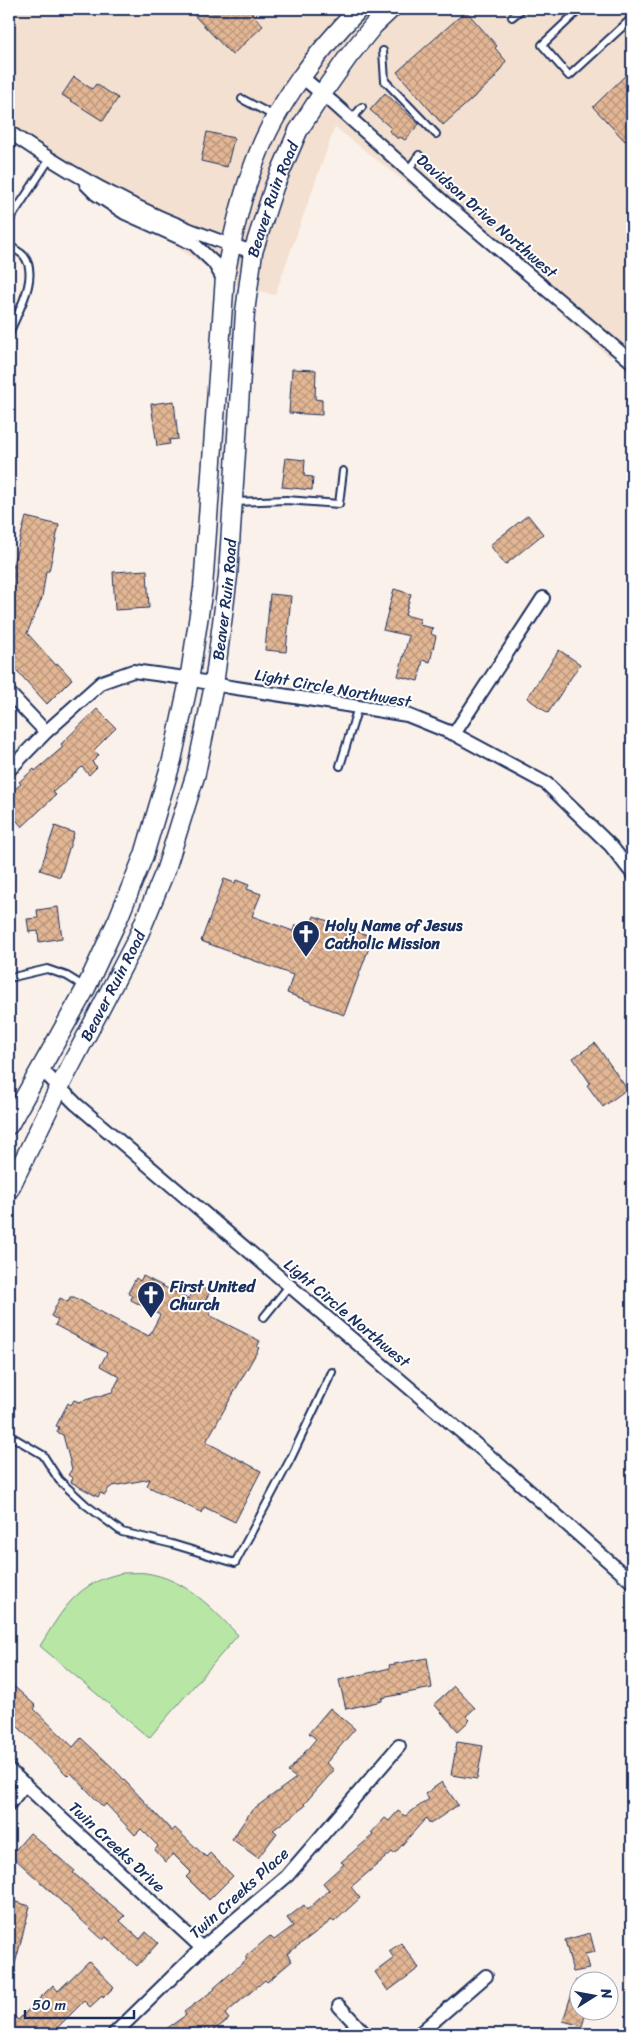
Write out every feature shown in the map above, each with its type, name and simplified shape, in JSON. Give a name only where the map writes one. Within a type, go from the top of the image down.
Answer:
[{"type":"main road","name":"Beaver Ruin Road","points":[[9,1126],[86,988],[118,920],[144,855],[172,760],[189,680],[203,588],[224,282],[231,245],[256,159],[276,118],[302,78],[335,33],[359,9]]},
{"type":"main road","name":"Beaver Ruin Road","points":[[9,1190],[59,1088],[137,939],[166,869],[196,773],[214,685],[228,576],[245,312],[254,252],[274,187],[294,139],[322,94],[369,31],[391,9]]},
{"type":"street","name":"Davidson Drive Northwest","points":[[302,78],[352,119],[408,170],[632,362]]},
{"type":"street","points":[[9,132],[49,160],[172,222],[254,252]]},
{"type":"street","points":[[75,174],[96,194],[125,213],[194,244],[214,263],[224,282]]},
{"type":"street","points":[[454,734],[543,598]]},
{"type":"street","name":"Light Circle Northwest","points":[[9,770],[46,732],[102,682],[133,672],[178,677],[214,685],[407,715],[454,734],[547,784],[610,846],[632,873]]},
{"type":"street","points":[[9,693],[46,732]]},
{"type":"street","name":"Light Circle Northwest","points":[[41,1069],[59,1088],[493,1459],[632,1582]]},
{"type":"street","name":"Twin Creeks Place","points":[[114,2034],[202,1948],[287,1876],[399,1746]]},
{"type":"street","name":"Twin Creeks Drive","points":[[9,1770],[202,1948]]},
{"type":"street","points":[[9,1804],[25,1784]]},
{"type":"street","points":[[419,2034],[486,1976]]},
{"type":"street","points":[[339,2006],[364,2034]]},
{"type":"lane","points":[[512,17],[522,9]]},
{"type":"lane","points":[[580,9],[542,45],[569,76],[632,18]]},
{"type":"lane","points":[[383,51],[385,80],[436,134]]},
{"type":"lane","points":[[242,99],[276,118]]},
{"type":"lane","points":[[352,119],[362,108]]},
{"type":"lane","points":[[408,170],[418,155]]},
{"type":"lane","points":[[9,221],[49,160]]},
{"type":"lane","points":[[9,244],[23,254],[30,268],[30,282],[9,334]]},
{"type":"lane","points":[[233,502],[286,500],[339,504],[342,472]]},
{"type":"lane","points":[[340,766],[358,707]]},
{"type":"lane","points":[[9,978],[47,969],[67,976],[86,988]]},
{"type":"lane","points":[[264,1318],[289,1286]]},
{"type":"lane","points":[[9,1435],[43,1455],[59,1480],[86,1505],[122,1532],[172,1544],[235,1563],[332,1372]]},
{"type":"shaded area","points":[[9,9],[632,9],[632,338],[609,357],[492,250],[335,127],[275,295],[232,284],[54,165],[9,132]]},
{"type":"green space","points":[[123,1573],[146,1573],[174,1581],[208,1605],[238,1635],[149,1738],[40,1646],[64,1609],[83,1590],[107,1577]]},
{"type":"building","points":[[188,9],[248,9],[263,26],[232,55]]},
{"type":"building","points":[[466,11],[497,46],[495,48],[506,61],[494,79],[443,125],[397,72]]},
{"type":"building","points":[[632,69],[632,135],[625,141],[593,107]]},
{"type":"building","points":[[74,77],[92,89],[96,84],[118,98],[103,121],[62,95]]},
{"type":"building","points":[[385,93],[419,124],[405,140],[400,137],[398,139],[389,131],[391,128],[370,110]]},
{"type":"building","points":[[207,132],[234,138],[227,167],[201,161]]},
{"type":"building","points":[[292,369],[316,370],[315,399],[322,400],[322,415],[289,413]]},
{"type":"building","points":[[174,401],[178,439],[169,440],[170,444],[157,446],[151,404]]},
{"type":"building","points":[[286,458],[305,460],[304,476],[313,477],[312,490],[282,487]]},
{"type":"building","points":[[528,515],[543,534],[505,565],[490,545]]},
{"type":"building","points":[[26,517],[59,525],[49,571],[46,571],[42,598],[27,633],[56,665],[58,664],[72,679],[47,704],[9,662],[9,579]]},
{"type":"building","points":[[147,570],[149,608],[115,610],[113,572]]},
{"type":"building","points":[[394,589],[411,594],[405,615],[420,619],[419,625],[433,628],[431,634],[436,636],[430,662],[423,660],[418,681],[398,676],[409,636],[383,630]]},
{"type":"building","points":[[270,594],[291,596],[286,652],[265,650]]},
{"type":"building","points":[[559,650],[580,664],[548,713],[527,698]]},
{"type":"building","points":[[97,709],[116,728],[94,750],[99,755],[92,762],[97,767],[89,775],[82,767],[53,792],[56,795],[22,827],[9,811],[9,794],[21,784],[19,782],[63,747],[61,744]]},
{"type":"building","points":[[55,826],[74,833],[60,877],[40,870]]},
{"type":"building","name":"Holy Name of Jesus Catholic Mission","points":[[224,879],[235,883],[236,880],[249,885],[247,889],[261,894],[252,916],[293,931],[295,925],[309,930],[314,916],[373,937],[344,1015],[287,993],[293,975],[201,941]]},
{"type":"building","points":[[58,907],[62,938],[39,942],[38,931],[29,932],[27,919],[38,918],[37,910]]},
{"type":"building","points":[[595,1043],[627,1089],[603,1107],[587,1085],[590,1083],[573,1058]]},
{"type":"building","points":[[143,1276],[188,1299],[196,1284],[210,1292],[202,1306],[211,1311],[209,1315],[260,1341],[257,1347],[259,1348],[206,1442],[261,1471],[235,1522],[204,1507],[202,1513],[147,1486],[150,1479],[113,1486],[109,1488],[105,1495],[100,1493],[98,1497],[71,1482],[73,1478],[68,1475],[72,1469],[63,1435],[57,1432],[59,1427],[56,1426],[68,1403],[71,1405],[74,1400],[79,1402],[112,1392],[120,1377],[100,1366],[107,1353],[55,1325],[58,1320],[51,1316],[60,1298],[68,1302],[70,1297],[74,1297],[149,1336],[160,1315],[131,1300],[132,1296],[128,1293],[136,1278],[140,1281]]},
{"type":"building","points":[[427,1658],[432,1688],[382,1698],[382,1701],[346,1709],[339,1680],[390,1668],[389,1665]]},
{"type":"building","points":[[9,1682],[36,1706],[34,1709],[73,1747],[81,1738],[112,1767],[172,1831],[175,1828],[206,1857],[210,1853],[233,1876],[209,1900],[186,1877],[191,1872],[173,1854],[166,1862],[155,1850],[158,1846],[141,1829],[135,1835],[106,1804],[103,1807],[71,1773],[68,1776],[9,1718]]},
{"type":"building","points":[[454,1686],[475,1708],[466,1716],[470,1720],[458,1731],[434,1704]]},
{"type":"building","points":[[330,1708],[355,1729],[326,1763],[334,1770],[304,1804],[305,1806],[273,1830],[277,1833],[258,1858],[232,1839],[252,1810],[296,1778],[288,1772],[316,1739],[309,1733]]},
{"type":"building","points":[[457,1742],[483,1746],[477,1779],[451,1775]]},
{"type":"building","points":[[442,1782],[458,1805],[430,1824],[426,1818],[394,1854],[392,1852],[351,1887],[360,1898],[334,1922],[332,1920],[287,1954],[292,1961],[267,1982],[265,1980],[225,2014],[229,2019],[209,2034],[159,2034],[186,2015],[184,2012],[215,1989],[247,1959],[245,1957],[270,1936],[274,1940],[293,1926],[287,1918],[304,1905],[307,1910],[329,1890],[323,1883],[344,1864],[341,1862],[373,1835],[371,1833],[385,1818],[389,1821],[398,1811],[405,1816],[429,1799],[425,1794]]},
{"type":"building","points":[[30,1833],[75,1871],[73,1873],[125,1916],[120,1921],[140,1939],[146,1932],[158,1943],[137,1966],[106,1937],[103,1940],[11,1855]]},
{"type":"building","points":[[9,1900],[30,1906],[13,1972],[9,1972]]},
{"type":"building","points":[[590,1933],[595,1952],[585,1954],[589,1969],[572,1970],[565,1940]]},
{"type":"building","points":[[401,1943],[419,1968],[388,1991],[375,1972],[394,1958],[389,1951]]},
{"type":"building","points":[[89,1961],[114,1987],[103,1998],[102,1996],[90,2007],[84,2001],[51,2034],[9,2034],[9,2026],[15,2017],[18,2020],[53,1985],[58,1991]]},
{"type":"building","points":[[568,2005],[568,2020],[584,2020],[582,2026],[563,2021]]},
{"type":"place","name":"Holy Name of Jesus Catholic Mission","points":[[306,958]]},
{"type":"place","name":"First United Church","points":[[151,1319]]}]
